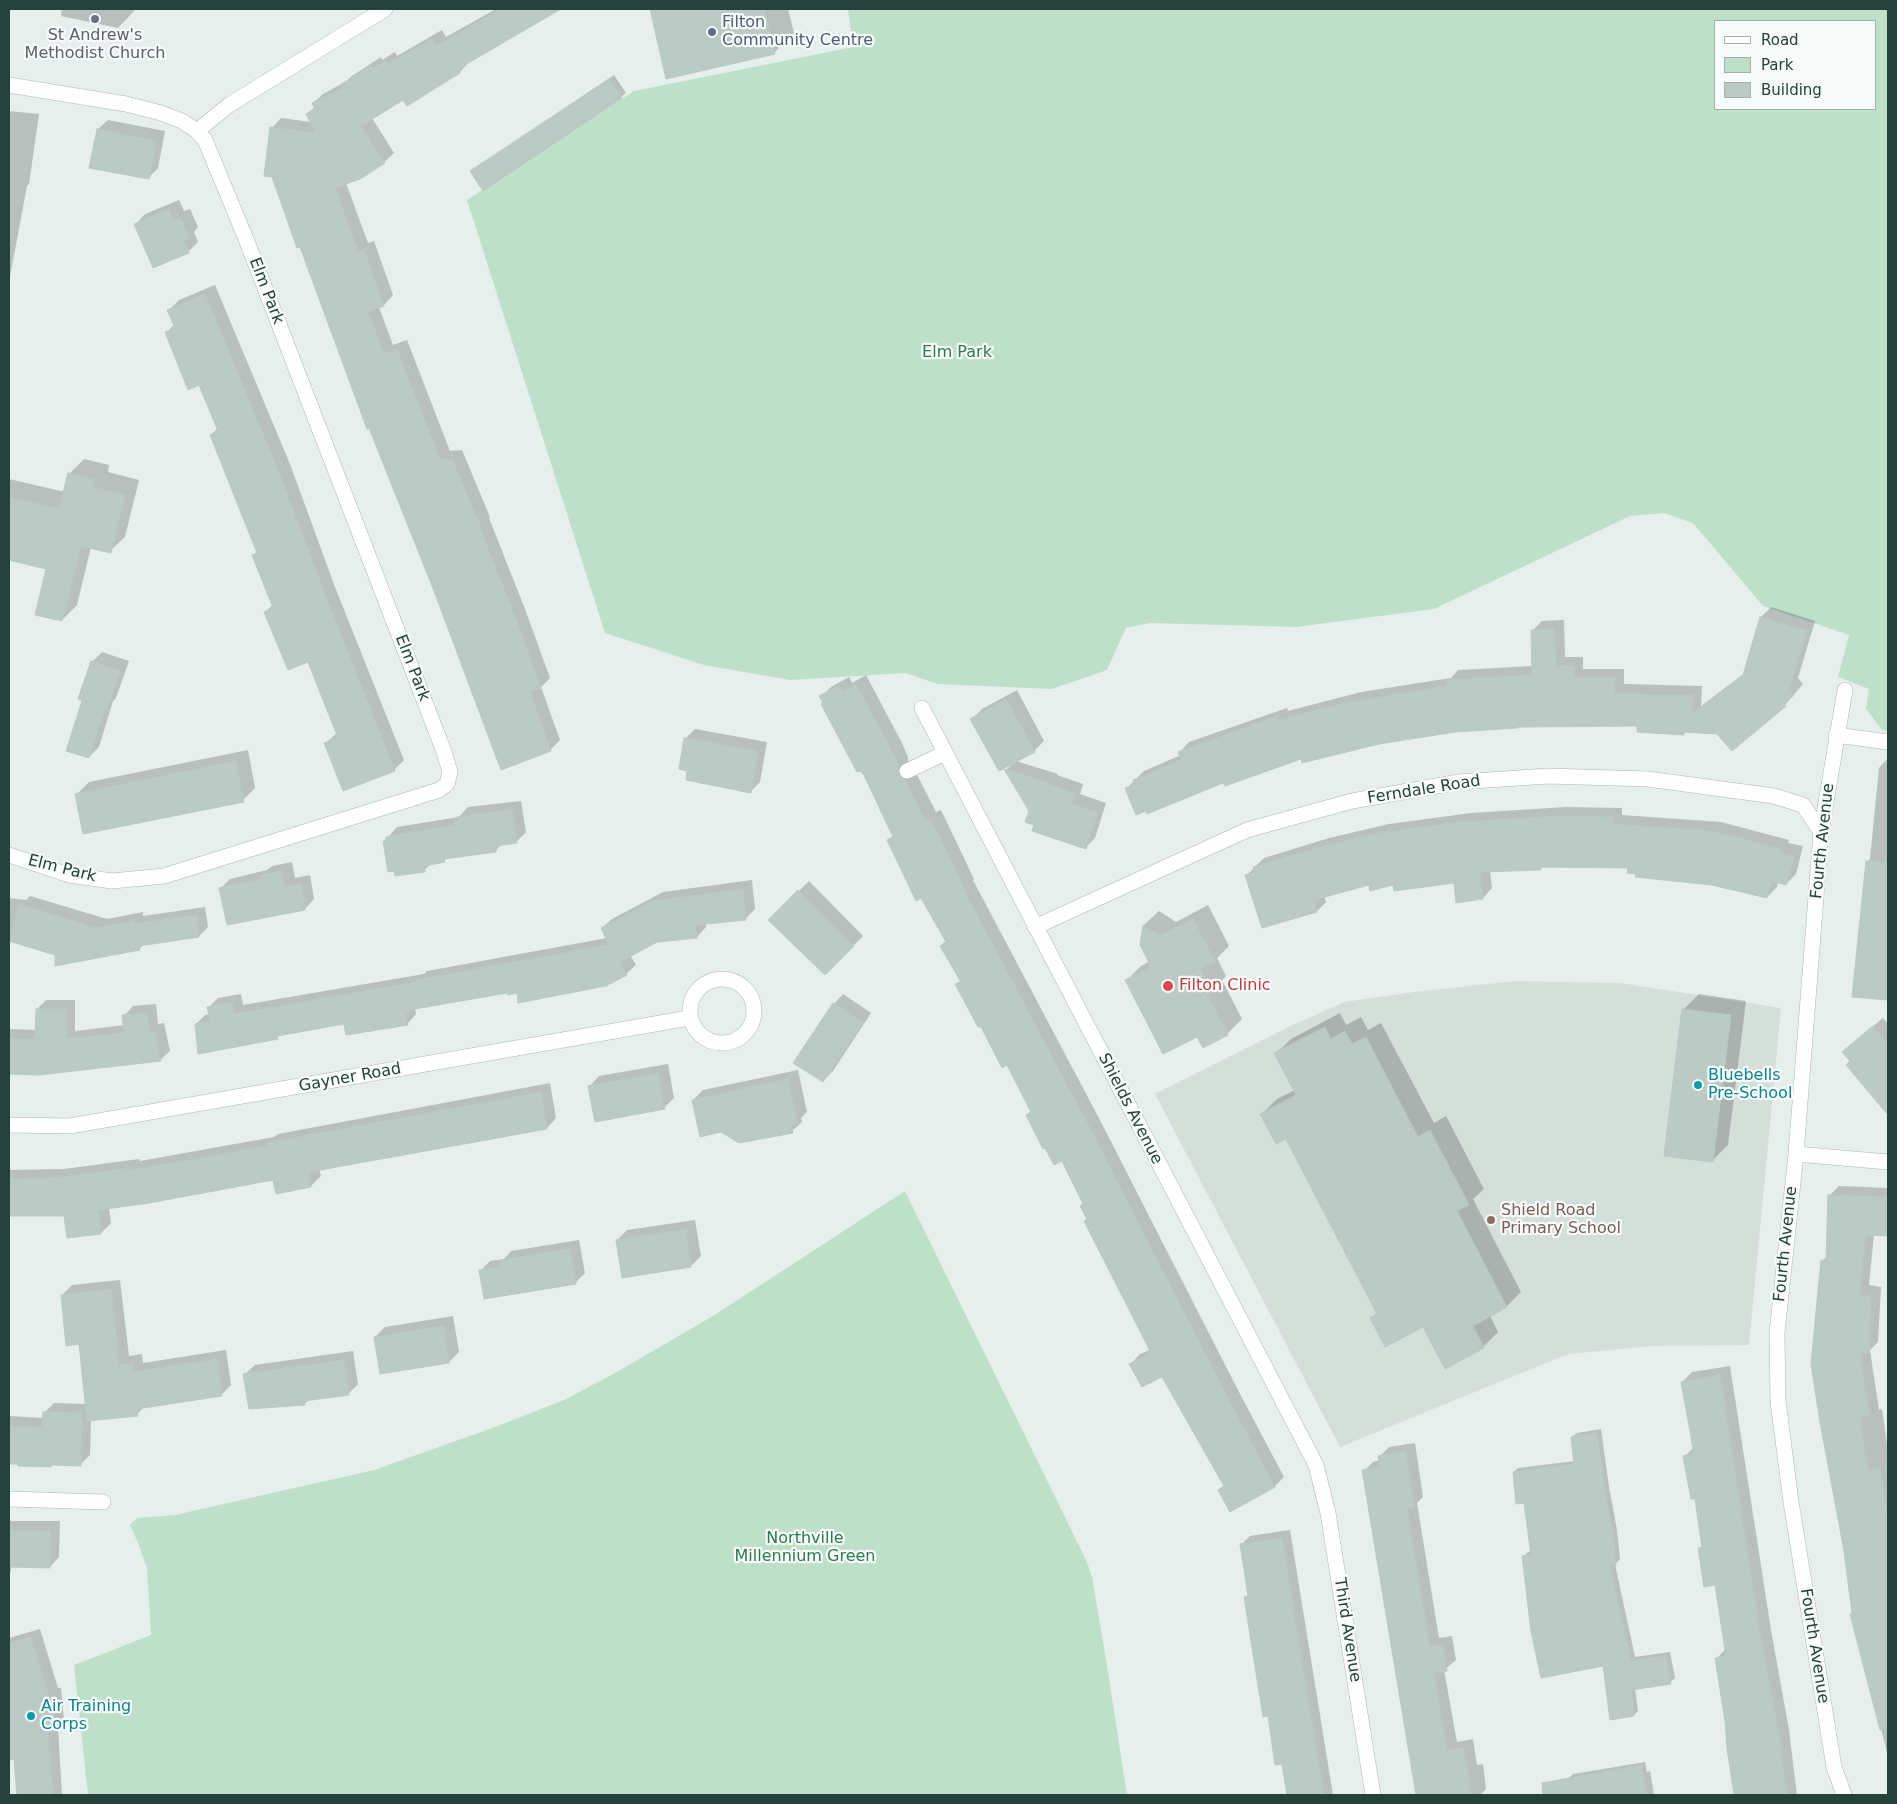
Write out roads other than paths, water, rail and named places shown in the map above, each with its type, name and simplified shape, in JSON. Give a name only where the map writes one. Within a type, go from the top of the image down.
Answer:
[{"type":"street","points":[[197,131],[229,105],[385,9]]},
{"type":"street","name":"Elm Park","points":[[9,85],[126,104],[161,113],[182,121],[197,131],[205,140],[222,178],[443,749],[450,772],[447,784],[439,790],[164,876],[112,881],[69,875],[9,856]]},
{"type":"street","name":"Fourth Avenue","points":[[1844,1795],[1834,1767],[1791,1502],[1778,1401],[1777,1333],[1796,1154],[1821,832],[1836,734],[1845,690]]},
{"type":"street","name":"Shields Avenue","points":[[922,708],[1316,1465]]},
{"type":"street","points":[[1836,734],[1888,742]]},
{"type":"street","points":[[907,771],[945,753]]},
{"type":"street","name":"Ferndale Road","points":[[1035,927],[1247,830],[1352,801],[1459,782],[1548,776],[1648,779],[1764,794],[1804,804],[1821,832]]},
{"type":"street","points":[[718,979],[728,979],[738,983],[746,990],[753,1001],[752,1025],[744,1035],[734,1042],[722,1044],[710,1042],[699,1035],[689,1018],[689,1007],[692,997],[698,988],[707,982],[718,979]]},
{"type":"street","name":"Gayner Road","points":[[9,1125],[70,1126],[689,1018]]},
{"type":"street","points":[[1796,1154],[1888,1162]]},
{"type":"street","name":"Third Avenue","points":[[1316,1465],[1328,1513],[1373,1795]]},
{"type":"street","points":[[9,1499],[103,1502]]},
{"type":"place","name":"St Andrew's Methodist Church","points":[[95,19]]},
{"type":"place","name":"Filton Community Centre","points":[[712,32]]},
{"type":"place","name":"Filton Clinic","points":[[1168,986]]},
{"type":"place","name":"Bluebells Pre-School","points":[[1698,1085]]},
{"type":"place","name":"Shield Road Primary School","points":[[1491,1220]]},
{"type":"place","name":"Air Training Corps","points":[[31,1716]]},
{"type":"park label","name":"Northville Millennium Green","points":[[805,1548]]}]
